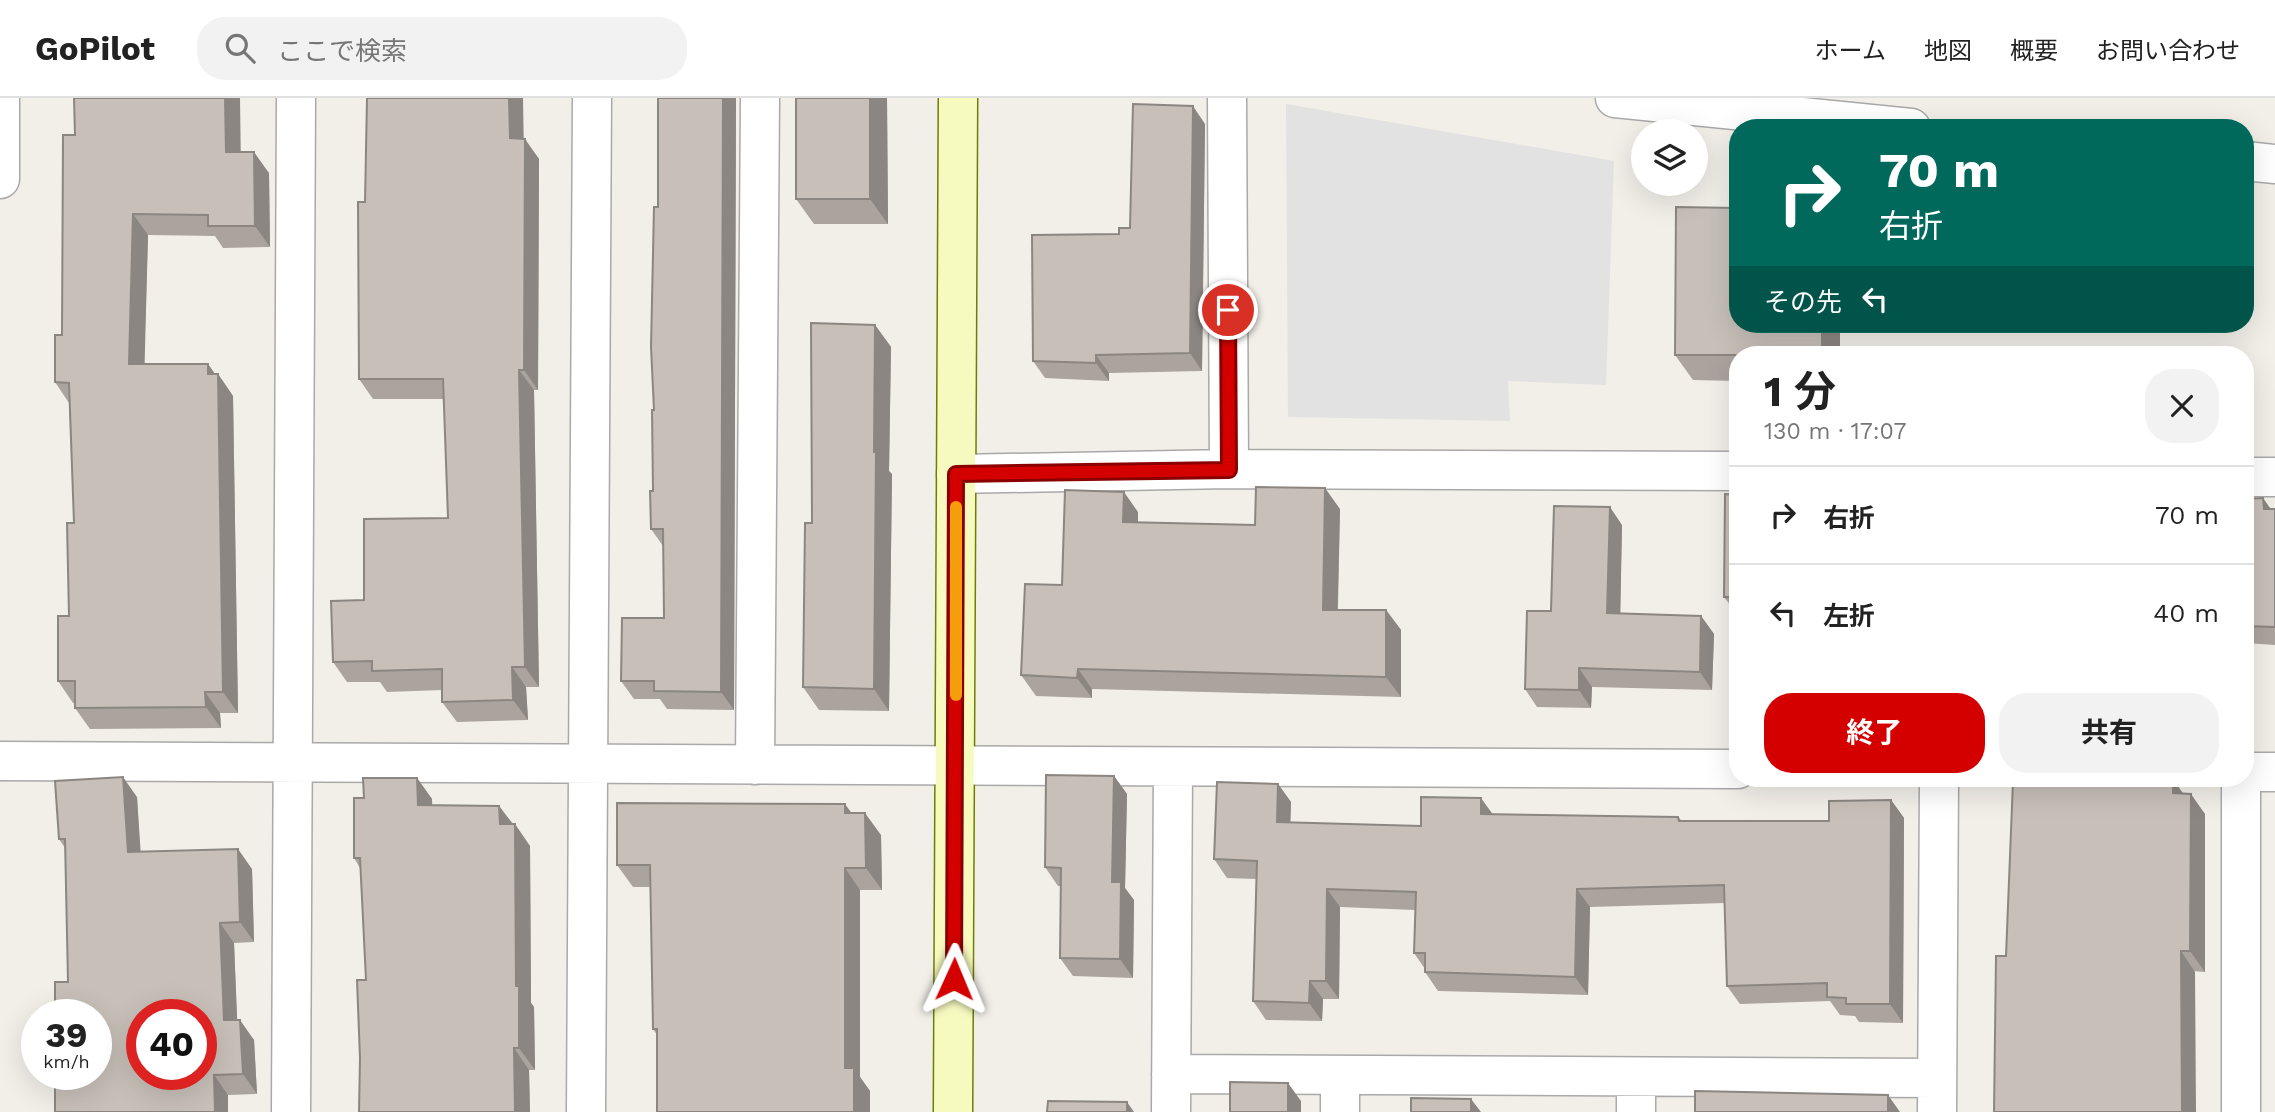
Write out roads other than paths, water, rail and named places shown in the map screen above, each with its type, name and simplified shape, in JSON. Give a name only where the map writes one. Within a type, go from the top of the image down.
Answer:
[{"type":"street","points":[[0,179],[1,98]]},
{"type":"street","points":[[290,1112],[296,98]]},
{"type":"street","points":[[586,1112],[592,98]]},
{"type":"street","points":[[755,765],[761,98]]},
{"type":"street","points":[[953,1112],[958,98]]},
{"type":"street","points":[[1227,98],[1229,470]]},
{"type":"street","points":[[1615,98],[1822,119]]},
{"type":"street","points":[[2254,163],[2275,164]]},
{"type":"street","points":[[956,474],[1229,470],[1729,471]]},
{"type":"street","points":[[2254,477],[2275,477]]},
{"type":"street","points":[[0,761],[1729,769]]},
{"type":"street","points":[[1171,1112],[1173,767]]},
{"type":"street","points":[[2254,772],[2275,772]]},
{"type":"street","points":[[1171,1074],[1340,1075],[1636,1095],[1937,1095],[1939,787]]},
{"type":"street","points":[[2241,787],[2241,1112]]},
{"type":"street","points":[[1340,1075],[1340,1112]]}]
